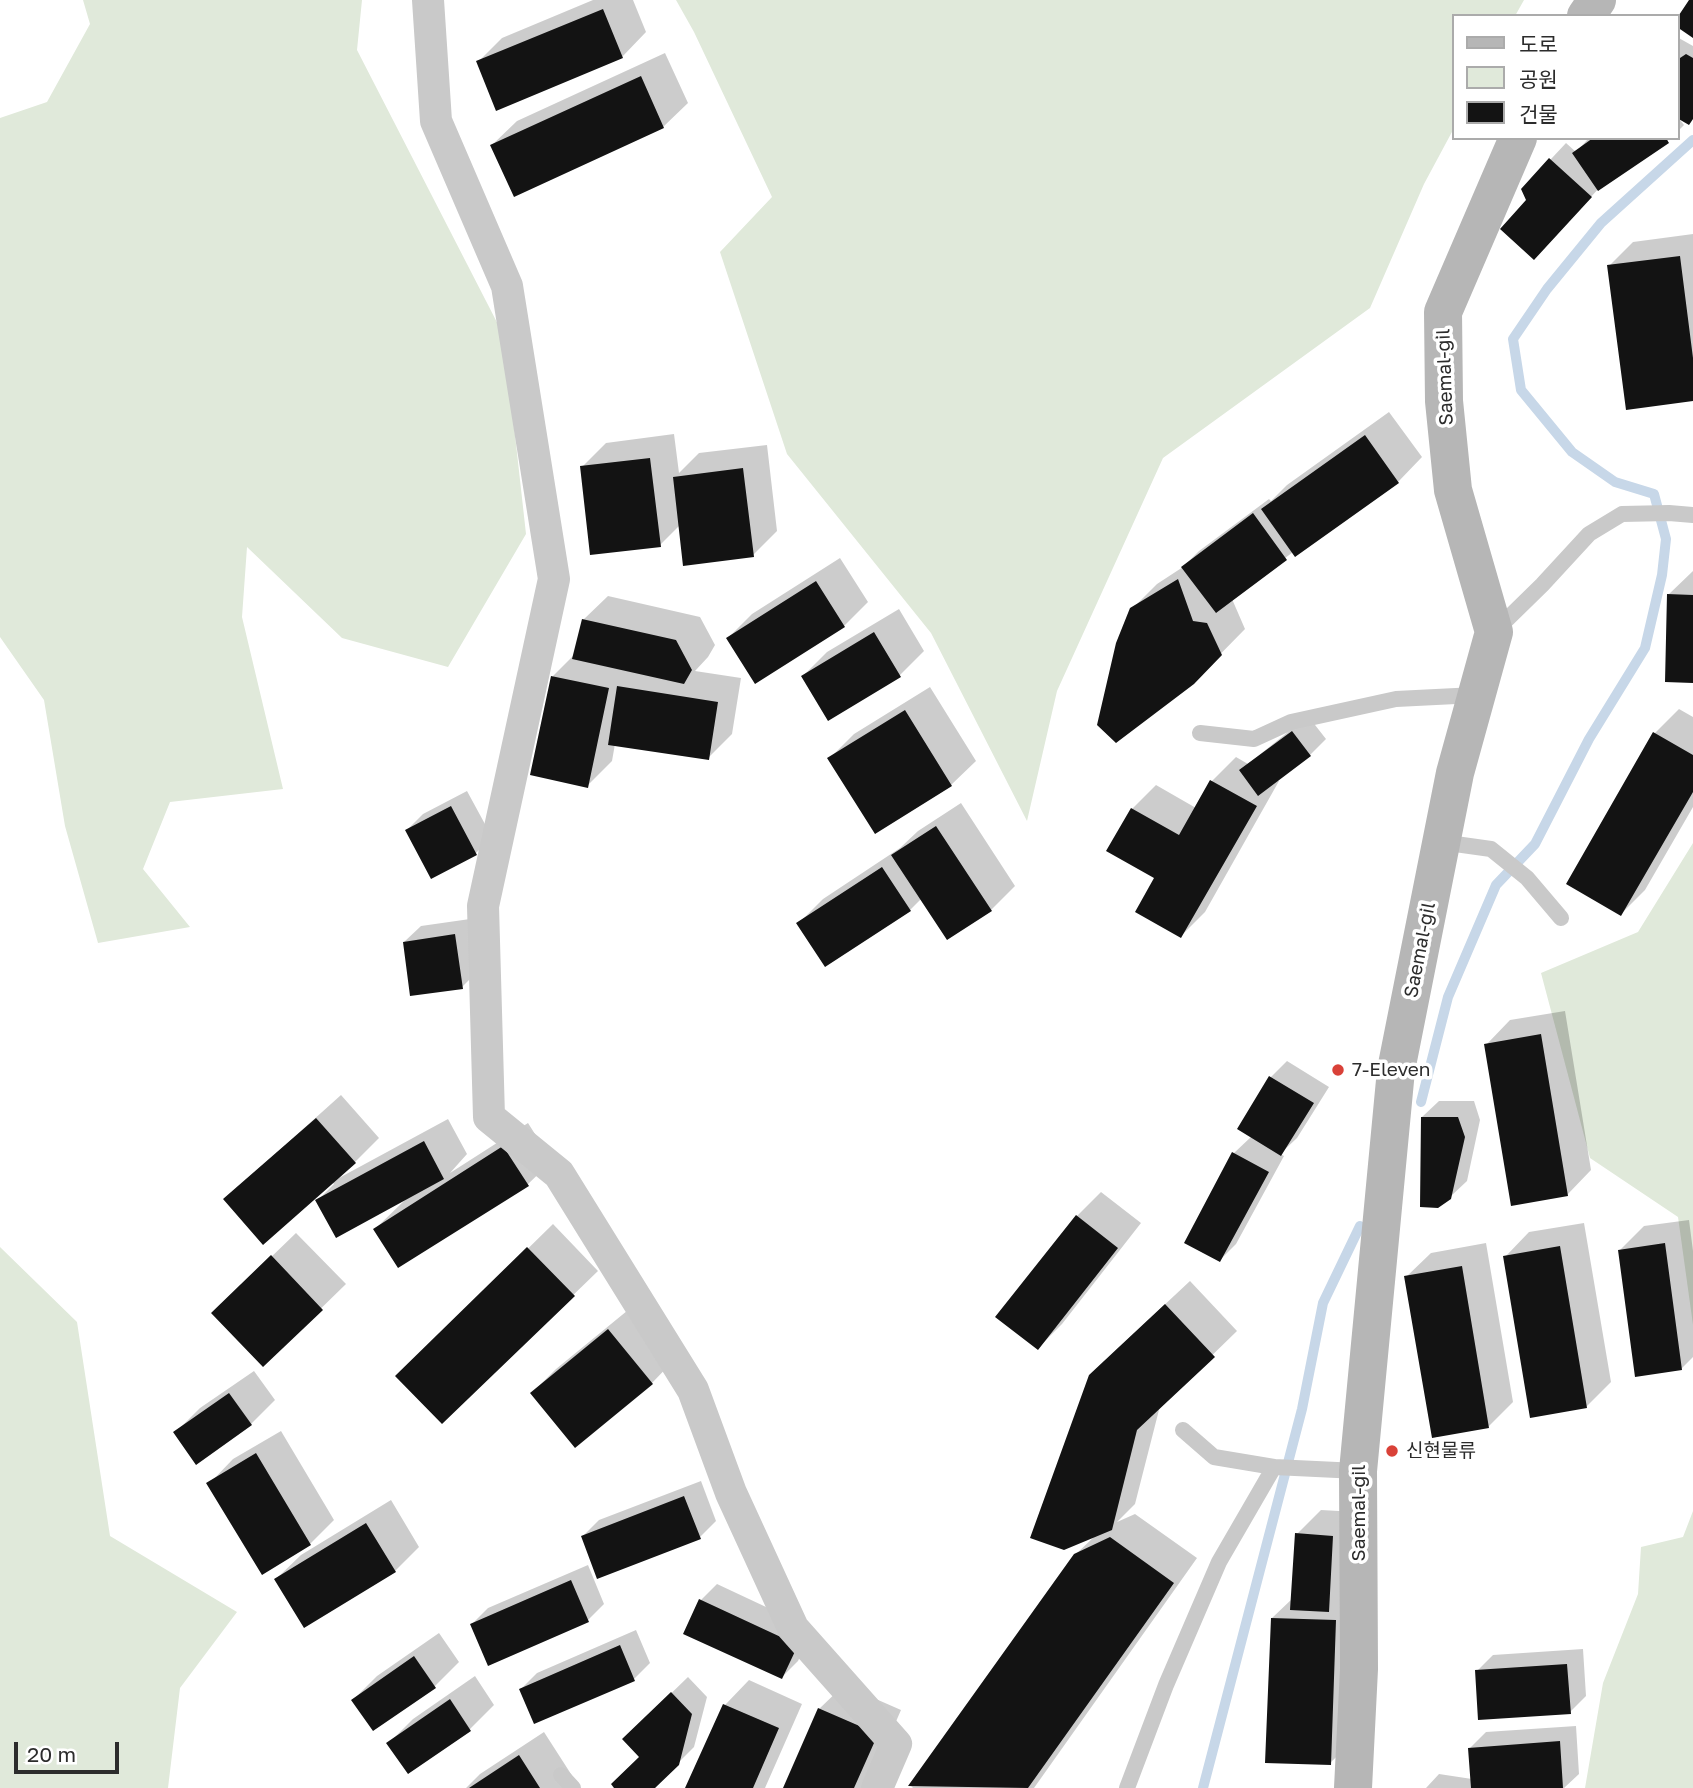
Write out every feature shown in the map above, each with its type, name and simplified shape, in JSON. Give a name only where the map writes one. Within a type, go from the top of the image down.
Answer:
[{"type":"street","points":[[428,0],[436,121],[507,286],[554,579],[483,906],[489,1117],[559,1174],[692,1390],[731,1493],[793,1628],[896,1744],[877,1788]]},
{"type":"street","name":"Saemal-gil","points":[[1353,1788],[1359,1669],[1357,1471],[1396,1070],[1455,773],[1494,632],[1454,490],[1444,401],[1443,312],[1517,140]]},
{"type":"lane","points":[[1494,632],[1589,534],[1622,514],[1693,515]]},
{"type":"lane","points":[[1200,733],[1254,739],[1291,722],[1396,699],[1476,695]]},
{"type":"lane","points":[[1441,842],[1491,849],[1527,878],[1561,918]]},
{"type":"lane","points":[[1183,1430],[1214,1457],[1276,1467],[1357,1471]]},
{"type":"lane","points":[[1127,1788],[1166,1685],[1219,1562],[1276,1467]]},
{"type":"lane","points":[[561,1775],[573,1788]]},
{"type":"green space","points":[[83,0],[362,0],[357,50],[504,336],[526,534],[448,667],[342,638],[247,547],[242,617],[283,789],[170,802],[143,869],[190,927],[98,943],[65,826],[44,700],[0,637],[0,118],[47,102],[90,24]]},
{"type":"green space","points":[[676,0],[1524,0],[1516,14],[1452,14],[1452,132],[1424,184],[1370,308],[1163,458],[1057,691],[1027,821],[931,633],[787,454],[720,252],[772,197],[694,32]]},
{"type":"green space","points":[[1693,843],[1693,1325],[1678,1217],[1590,1158],[1541,973],[1638,932]]},
{"type":"green space","points":[[0,1247],[77,1322],[110,1536],[237,1612],[180,1688],[168,1788],[0,1788]]},
{"type":"green space","points":[[1693,1511],[1693,1788],[1585,1788],[1603,1683],[1638,1594],[1641,1547],[1683,1537]]},
{"type":"building","points":[[1689,0],[1693,0],[1693,38],[1679,28],[1679,15]]},
{"type":"building","points":[[603,9],[623,58],[496,111],[476,61]]},
{"type":"building","points":[[1686,54],[1693,58],[1693,119],[1689,125],[1679,119],[1679,59]]},
{"type":"building","points":[[641,76],[664,128],[514,197],[490,145]]},
{"type":"building","points":[[1590,140],[1667,140],[1669,143],[1598,191],[1572,153]]},
{"type":"building","points":[[1549,158],[1592,197],[1534,260],[1500,229],[1526,200],[1521,189]]},
{"type":"building","points":[[1680,256],[1693,358],[1693,401],[1626,410],[1607,265]]},
{"type":"building","points":[[1365,435],[1399,483],[1295,557],[1261,509]]},
{"type":"building","points":[[650,458],[661,547],[590,555],[580,466]]},
{"type":"building","points":[[743,468],[754,557],[683,566],[673,477]]},
{"type":"building","points":[[1253,513],[1287,560],[1216,613],[1181,567]]},
{"type":"building","points":[[1178,579],[1193,621],[1207,623],[1222,655],[1194,684],[1116,743],[1097,725],[1116,643],[1130,608]]},
{"type":"building","points":[[816,581],[845,627],[755,684],[726,638]]},
{"type":"building","points":[[1667,594],[1693,595],[1693,683],[1665,682]]},
{"type":"building","points":[[582,619],[676,640],[692,670],[684,684],[572,659]]},
{"type":"building","points":[[874,632],[901,677],[828,721],[801,676]]},
{"type":"building","points":[[551,676],[609,688],[588,788],[530,775]]},
{"type":"building","points":[[617,686],[718,702],[709,760],[608,745]]},
{"type":"building","points":[[905,710],[952,786],[875,834],[827,758]]},
{"type":"building","points":[[1292,731],[1311,756],[1258,796],[1239,770]]},
{"type":"building","points":[[1653,732],[1693,755],[1693,792],[1621,916],[1566,884]]},
{"type":"building","points":[[1210,780],[1257,806],[1181,938],[1135,912],[1154,878],[1106,851],[1131,808],[1179,835]]},
{"type":"building","points":[[451,806],[477,855],[431,879],[405,830]]},
{"type":"building","points":[[936,826],[992,911],[947,940],[891,855]]},
{"type":"building","points":[[882,867],[911,911],[825,967],[796,923]]},
{"type":"building","points":[[455,934],[463,989],[410,996],[403,942]]},
{"type":"building","points":[[1541,1034],[1568,1196],[1511,1206],[1484,1044]]},
{"type":"building","points":[[1269,1076],[1314,1103],[1281,1156],[1237,1129]]},
{"type":"building","points":[[1421,1117],[1458,1117],[1465,1137],[1451,1199],[1438,1208],[1420,1207]]},
{"type":"building","points":[[316,1118],[356,1163],[263,1245],[223,1199]]},
{"type":"building","points":[[424,1141],[444,1179],[336,1238],[315,1200]]},
{"type":"building","points":[[503,1146],[529,1186],[398,1268],[373,1229]]},
{"type":"building","points":[[1232,1152],[1269,1172],[1220,1262],[1184,1243]]},
{"type":"building","points":[[1076,1215],[1118,1248],[1038,1350],[995,1317]]},
{"type":"building","points":[[1665,1243],[1682,1370],[1635,1377],[1618,1250]]},
{"type":"building","points":[[1560,1246],[1587,1408],[1530,1418],[1503,1256]]},
{"type":"building","points":[[527,1247],[575,1296],[442,1424],[395,1376]]},
{"type":"building","points":[[271,1255],[323,1310],[263,1367],[211,1313]]},
{"type":"building","points":[[1462,1266],[1489,1428],[1432,1438],[1404,1276]]},
{"type":"building","points":[[1165,1304],[1215,1357],[1137,1430],[1112,1530],[1064,1550],[1030,1538],[1089,1375]]},
{"type":"building","points":[[608,1329],[653,1384],[575,1448],[530,1393]]},
{"type":"building","points":[[229,1393],[252,1425],[196,1465],[173,1432]]},
{"type":"building","points":[[256,1453],[311,1545],[262,1575],[206,1483]]},
{"type":"building","points":[[684,1496],[701,1539],[597,1579],[581,1536]]},
{"type":"building","points":[[366,1523],[396,1572],[304,1628],[274,1579]]},
{"type":"building","points":[[1295,1533],[1333,1536],[1329,1612],[1290,1610]]},
{"type":"building","points":[[1110,1537],[1174,1583],[1028,1788],[908,1786],[1074,1554]]},
{"type":"building","points":[[571,1580],[589,1622],[488,1666],[470,1624]]},
{"type":"building","points":[[699,1599],[798,1645],[782,1679],[683,1634]]},
{"type":"building","points":[[1271,1618],[1336,1620],[1331,1765],[1265,1763]]},
{"type":"building","points":[[620,1645],[635,1681],[534,1724],[519,1689]]},
{"type":"building","points":[[414,1656],[436,1688],[373,1731],[351,1700]]},
{"type":"building","points":[[1567,1664],[1571,1714],[1478,1720],[1475,1670]]},
{"type":"building","points":[[671,1692],[692,1714],[679,1765],[655,1788],[614,1788],[611,1784],[639,1757],[622,1739]]},
{"type":"building","points":[[450,1699],[471,1731],[408,1774],[386,1743]]},
{"type":"building","points":[[723,1704],[779,1728],[753,1788],[685,1788]]},
{"type":"building","points":[[818,1708],[878,1734],[854,1788],[783,1788]]},
{"type":"building","points":[[1560,1741],[1563,1788],[1471,1788],[1468,1748]]},
{"type":"building","points":[[519,1755],[540,1788],[469,1788]]},
{"type":"waterway","points":[[1421,1102],[1448,997],[1496,885],[1535,844],[1589,739],[1645,648],[1662,575],[1666,539],[1654,494],[1615,482],[1572,452],[1521,390],[1513,339],[1547,289],[1601,223],[1693,140]]},
{"type":"waterway","points":[[1203,1788],[1302,1409],[1323,1303],[1360,1226]]},
{"type":"place","name":"7-Eleven","points":[[1338,1070]]},
{"type":"place","name":"신현물류","points":[[1392,1451]]}]
